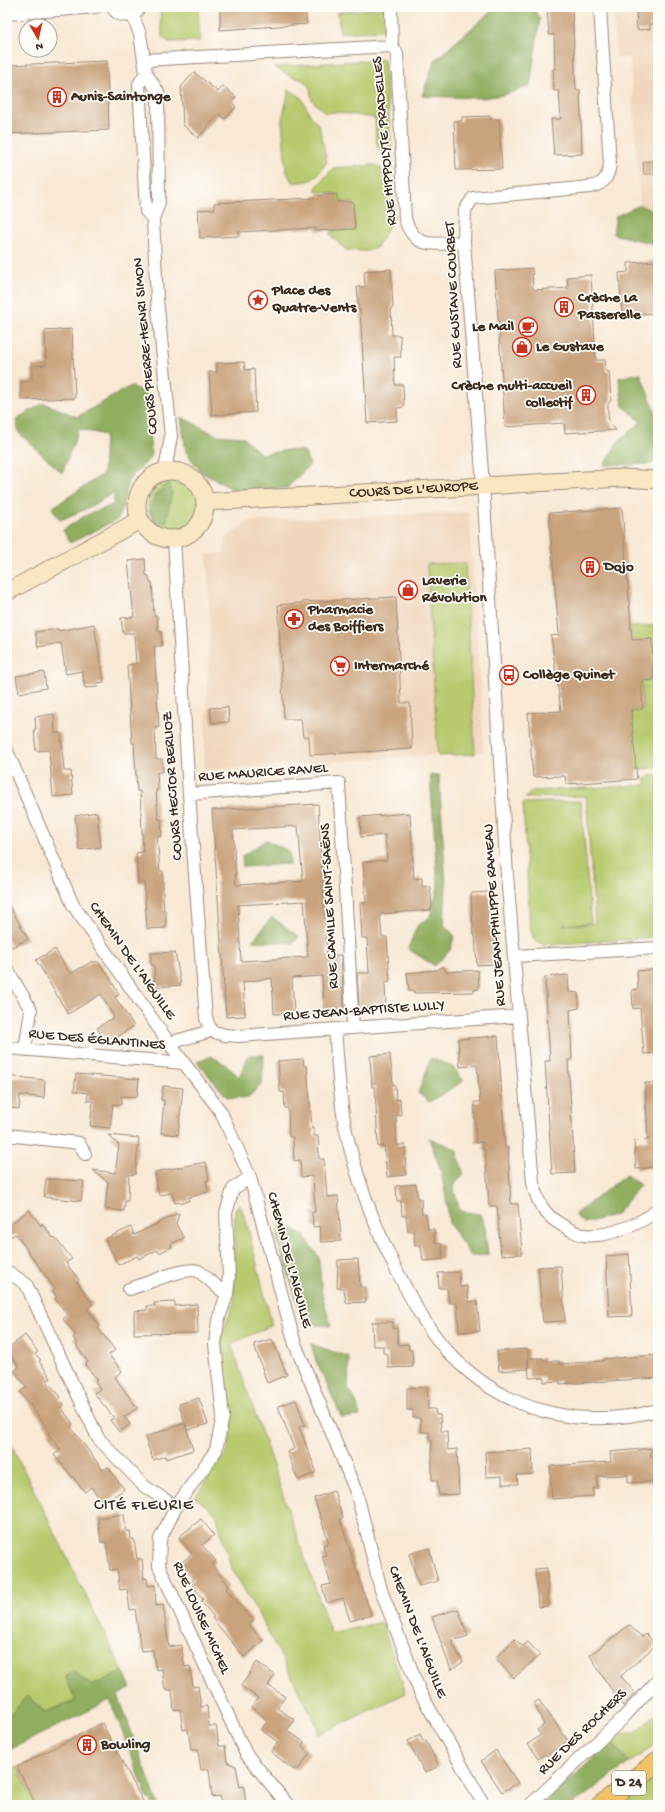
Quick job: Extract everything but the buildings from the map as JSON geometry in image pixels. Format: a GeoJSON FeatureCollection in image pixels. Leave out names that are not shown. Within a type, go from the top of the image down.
{"type":"FeatureCollection","features":[{"type":"Feature","properties":{"kind":"main road","name":"D 24"},"geometry":{"type":"LineString","coordinates":[[600,1805],[658,1761]]}},
{"type":"Feature","properties":{"kind":"street"},"geometry":{"type":"LineString","coordinates":[[7,14],[96,7]]}},
{"type":"Feature","properties":{"kind":"street"},"geometry":{"type":"LineString","coordinates":[[112,7],[120,15],[136,11]]}},
{"type":"Feature","properties":{"kind":"street"},"geometry":{"type":"LineString","coordinates":[[391,7],[392,46]]}},
{"type":"Feature","properties":{"kind":"street","name":"RUE GUSTAVE COURBET"},"geometry":{"type":"LineString","coordinates":[[483,485],[464,242],[465,210],[473,198],[590,187],[600,185],[606,180],[610,164],[600,7]]}},
{"type":"Feature","properties":{"kind":"street","name":"COURS PIERRE-HENRI SIMON"},"geometry":{"type":"LineString","coordinates":[[136,11],[146,73],[158,92],[159,202],[153,219],[157,299],[170,436],[165,471]]}},
{"type":"Feature","properties":{"kind":"street","name":"RUE HIPPOLYTE PRADELLES"},"geometry":{"type":"LineString","coordinates":[[144,60],[392,46],[397,53],[405,219],[409,232],[419,241],[430,244],[464,242]]}},
{"type":"Feature","properties":{"kind":"street","name":"COURS PIERRE-HENRI SIMON"},"geometry":{"type":"LineString","coordinates":[[146,73],[139,84],[146,211],[153,219]]}},
{"type":"Feature","properties":{"kind":"street","name":"COURS DE L'EUROPE"},"geometry":{"type":"LineString","coordinates":[[622,478],[658,470]]}},
{"type":"Feature","properties":{"kind":"street"},"geometry":{"type":"LineString","coordinates":[[165,471],[182,472],[189,475],[198,484],[205,502],[203,517],[196,528],[182,537],[174,539],[154,535],[145,528],[140,520],[136,507],[140,490],[146,481],[155,474],[165,471]]}},
{"type":"Feature","properties":{"kind":"street","name":"COURS DE L'EUROPE"},"geometry":{"type":"LineString","coordinates":[[205,502],[622,478],[658,480]]}},
{"type":"Feature","properties":{"kind":"street","name":"RUE JEAN-PHILIPPE RAMEAU"},"geometry":{"type":"LineString","coordinates":[[483,485],[507,874],[533,1183],[536,1196],[546,1214],[557,1223],[583,1236],[615,1232],[638,1222],[658,1209]]}},
{"type":"Feature","properties":{"kind":"street"},"geometry":{"type":"LineString","coordinates":[[7,592],[140,520]]}},
{"type":"Feature","properties":{"kind":"street","name":"COURS HECTOR BERLIOZ"},"geometry":{"type":"LineString","coordinates":[[174,539],[189,794],[206,1018],[211,1031]]}},
{"type":"Feature","properties":{"kind":"street","name":"CHEMIN DE L'AIGUILLE"},"geometry":{"type":"LineString","coordinates":[[7,751],[17,778],[73,905],[184,1063],[221,1112],[250,1177],[295,1344],[357,1494],[381,1590],[420,1692],[484,1805]]}},
{"type":"Feature","properties":{"kind":"street","name":"RUE MAURICE RAVEL"},"geometry":{"type":"LineString","coordinates":[[189,794],[338,783]]}},
{"type":"Feature","properties":{"kind":"street","name":"RUE CAMILLE SAINT-SAËNS"},"geometry":{"type":"LineString","coordinates":[[338,783],[353,1028]]}},
{"type":"Feature","properties":{"kind":"street"},"geometry":{"type":"LineString","coordinates":[[515,956],[658,948]]}},
{"type":"Feature","properties":{"kind":"street"},"geometry":{"type":"LineString","coordinates":[[7,969],[31,1010],[26,1050]]}},
{"type":"Feature","properties":{"kind":"street","name":"RUE JEAN-BAPTISTE LULLY"},"geometry":{"type":"LineString","coordinates":[[211,1031],[225,1035],[239,1036],[519,1016]]}},
{"type":"Feature","properties":{"kind":"street"},"geometry":{"type":"LineString","coordinates":[[335,1029],[346,1131],[369,1210],[407,1291],[447,1351],[468,1371],[488,1386],[545,1412],[572,1418],[600,1420],[634,1417],[658,1410]]}},
{"type":"Feature","properties":{"kind":"street"},"geometry":{"type":"LineString","coordinates":[[169,1042],[211,1031]]}},
{"type":"Feature","properties":{"kind":"street","name":"RUE DES ÉGLANTINES"},"geometry":{"type":"LineString","coordinates":[[7,1048],[184,1063]]}},
{"type":"Feature","properties":{"kind":"street"},"geometry":{"type":"LineString","coordinates":[[7,1135],[79,1143],[85,1154]]}},
{"type":"Feature","properties":{"kind":"street","name":"RUE LOUISE MICHEL"},"geometry":{"type":"LineString","coordinates":[[250,1177],[233,1189],[226,1213],[229,1276],[227,1294],[218,1321],[215,1344],[223,1416],[216,1450],[176,1507],[160,1539],[159,1566],[246,1754],[288,1805]]}},
{"type":"Feature","properties":{"kind":"street"},"geometry":{"type":"LineString","coordinates":[[129,1289],[147,1284],[178,1271],[196,1270],[208,1279],[216,1288],[227,1294]]}},
{"type":"Feature","properties":{"kind":"street"},"geometry":{"type":"LineString","coordinates":[[7,1271],[26,1284],[98,1438],[144,1486],[176,1507]]}},
{"type":"Feature","properties":{"kind":"street","name":"RUE DES ROCHERS"},"geometry":{"type":"LineString","coordinates":[[530,1805],[622,1719],[658,1680]]}},
{"type":"Feature","properties":{"kind":"shaded area"},"geometry":{"type":"Polygon","coordinates":[[[612,7],[658,7],[658,229],[642,231],[630,58],[617,58],[612,7]]]}},
{"type":"Feature","properties":{"kind":"shaded area"},"geometry":{"type":"Polygon","coordinates":[[[469,512],[484,752],[204,770],[210,622],[207,555],[224,553],[225,540],[248,521],[469,512]]]}},
{"type":"Feature","properties":{"kind":"green space"},"geometry":{"type":"Polygon","coordinates":[[[160,7],[198,7],[200,41],[169,42],[162,37],[160,7]]]}},
{"type":"Feature","properties":{"kind":"green space"},"geometry":{"type":"Polygon","coordinates":[[[502,7],[532,7],[540,18],[530,86],[503,95],[482,98],[422,96],[435,60],[493,10],[502,7]]]}},
{"type":"Feature","properties":{"kind":"green space"},"geometry":{"type":"Polygon","coordinates":[[[386,8],[387,27],[382,30],[340,33],[338,12],[386,8]]]}},
{"type":"Feature","properties":{"kind":"green space"},"geometry":{"type":"Polygon","coordinates":[[[384,59],[392,160],[381,152],[378,147],[375,118],[336,112],[325,113],[312,100],[310,88],[303,80],[290,76],[274,67],[384,59]]]}},
{"type":"Feature","properties":{"kind":"green space"},"geometry":{"type":"Polygon","coordinates":[[[289,90],[301,97],[310,115],[319,126],[327,162],[316,176],[305,182],[292,182],[286,170],[282,120],[289,90]]]}},
{"type":"Feature","properties":{"kind":"green space"},"geometry":{"type":"Polygon","coordinates":[[[376,165],[391,177],[395,216],[376,248],[367,251],[346,250],[330,235],[331,230],[355,229],[353,202],[337,202],[337,194],[318,192],[315,189],[333,168],[376,165]]]}},
{"type":"Feature","properties":{"kind":"green space"},"geometry":{"type":"Polygon","coordinates":[[[640,205],[658,214],[658,242],[650,243],[613,234],[616,216],[640,205]]]}},
{"type":"Feature","properties":{"kind":"green space"},"geometry":{"type":"Polygon","coordinates":[[[640,373],[658,419],[658,446],[654,449],[658,453],[658,461],[649,464],[604,465],[618,442],[641,422],[623,406],[619,378],[640,373]]]}},
{"type":"Feature","properties":{"kind":"green space"},"geometry":{"type":"Polygon","coordinates":[[[131,386],[147,394],[151,457],[128,481],[123,505],[118,519],[70,543],[63,530],[86,515],[113,505],[115,492],[86,509],[60,520],[52,508],[103,474],[105,435],[79,429],[62,473],[19,433],[16,419],[44,403],[77,417],[131,386]]]}},
{"type":"Feature","properties":{"kind":"green space"},"geometry":{"type":"Polygon","coordinates":[[[181,417],[216,435],[243,437],[261,454],[288,450],[304,451],[310,465],[287,488],[236,491],[201,472],[186,452],[181,417]]]}},
{"type":"Feature","properties":{"kind":"green space"},"geometry":{"type":"Polygon","coordinates":[[[169,479],[179,479],[193,486],[200,500],[200,510],[193,524],[179,531],[169,531],[159,527],[152,520],[148,510],[148,500],[152,490],[159,483],[169,479]]]}},
{"type":"Feature","properties":{"kind":"green space"},"geometry":{"type":"Polygon","coordinates":[[[169,482],[172,492],[166,522],[157,523],[150,510],[155,495],[169,482]]]}},
{"type":"Feature","properties":{"kind":"green space"},"geometry":{"type":"Polygon","coordinates":[[[465,563],[475,754],[438,756],[427,564],[465,563]]]}},
{"type":"Feature","properties":{"kind":"green space"},"geometry":{"type":"Polygon","coordinates":[[[658,625],[658,767],[636,770],[631,710],[643,709],[641,681],[654,680],[578,643],[577,632],[658,625]]]}},
{"type":"Feature","properties":{"kind":"green space"},"geometry":{"type":"Polygon","coordinates":[[[430,775],[439,775],[446,885],[444,925],[454,935],[451,949],[435,966],[408,949],[417,926],[430,917],[438,887],[430,775]]]}},
{"type":"Feature","properties":{"kind":"green space"},"geometry":{"type":"Polygon","coordinates":[[[658,775],[658,937],[543,945],[534,940],[530,927],[523,803],[581,801],[591,923],[562,925],[595,924],[586,796],[525,798],[532,791],[646,785],[646,779],[650,776],[658,775]]]}},
{"type":"Feature","properties":{"kind":"green space"},"geometry":{"type":"Polygon","coordinates":[[[266,840],[289,851],[290,864],[243,867],[242,856],[266,840]]]}},
{"type":"Feature","properties":{"kind":"green space"},"geometry":{"type":"Polygon","coordinates":[[[272,917],[299,937],[293,943],[252,941],[272,917]]]}},
{"type":"Feature","properties":{"kind":"green space"},"geometry":{"type":"Polygon","coordinates":[[[249,1055],[264,1055],[262,1084],[247,1098],[227,1097],[197,1062],[211,1056],[228,1066],[239,1077],[249,1055]]]}},
{"type":"Feature","properties":{"kind":"green space"},"geometry":{"type":"Polygon","coordinates":[[[431,1058],[453,1067],[464,1081],[429,1102],[418,1093],[431,1058]]]}},
{"type":"Feature","properties":{"kind":"green space"},"geometry":{"type":"Polygon","coordinates":[[[429,1138],[456,1149],[464,1175],[453,1186],[460,1211],[480,1214],[485,1228],[488,1255],[471,1256],[449,1223],[446,1197],[440,1168],[429,1138]]]}},
{"type":"Feature","properties":{"kind":"green space"},"geometry":{"type":"Polygon","coordinates":[[[626,1175],[640,1185],[616,1215],[584,1223],[574,1215],[626,1175]]]}},
{"type":"Feature","properties":{"kind":"green space"},"geometry":{"type":"Polygon","coordinates":[[[239,1203],[246,1220],[272,1325],[231,1344],[331,1634],[381,1622],[406,1693],[318,1735],[318,1727],[258,1613],[231,1567],[216,1514],[195,1497],[228,1450],[232,1431],[221,1337],[234,1303],[235,1211],[239,1203]]]}},
{"type":"Feature","properties":{"kind":"green space"},"geometry":{"type":"Polygon","coordinates":[[[281,1223],[303,1234],[319,1258],[322,1295],[331,1326],[305,1324],[277,1241],[281,1223]]]}},
{"type":"Feature","properties":{"kind":"green space"},"geometry":{"type":"Polygon","coordinates":[[[311,1344],[349,1357],[348,1388],[356,1401],[360,1416],[342,1418],[316,1361],[311,1344]]]}},
{"type":"Feature","properties":{"kind":"green space"},"geometry":{"type":"Polygon","coordinates":[[[7,1436],[123,1671],[92,1686],[65,1675],[76,1701],[45,1712],[27,1697],[7,1719],[7,1436]]]}},
{"type":"Feature","properties":{"kind":"green space"},"geometry":{"type":"Polygon","coordinates":[[[73,1671],[92,1686],[123,1671],[131,1688],[118,1695],[158,1804],[153,1804],[148,1799],[110,1700],[7,1751],[7,1719],[27,1696],[45,1712],[76,1701],[65,1675],[73,1671]]]}},
{"type":"Feature","properties":{"kind":"green space"},"geometry":{"type":"Polygon","coordinates":[[[658,1712],[658,1743],[629,1763],[612,1741],[623,1733],[635,1733],[658,1712]]]}},
{"type":"Feature","properties":{"kind":"green space"},"geometry":{"type":"Polygon","coordinates":[[[612,1741],[629,1763],[572,1805],[542,1805],[612,1741]]]}},
{"type":"Feature","properties":{"kind":"green space"},"geometry":{"type":"Polygon","coordinates":[[[17,1767],[36,1805],[7,1805],[7,1772],[17,1767]]]}},
{"type":"Feature","properties":{"kind":"green space"},"geometry":{"type":"Polygon","coordinates":[[[658,1774],[658,1805],[619,1805],[658,1774]]]}},
{"type":"Feature","properties":{"kind":"place","name":"Aunis-Saintonge"},"geometry":{"type":"Point","coordinates":[57,97]}},
{"type":"Feature","properties":{"kind":"place","name":"Place des Quatre-Vents"},"geometry":{"type":"Point","coordinates":[258,300]}},
{"type":"Feature","properties":{"kind":"place","name":"Crèche La Passerelle"},"geometry":{"type":"Point","coordinates":[564,307]}},
{"type":"Feature","properties":{"kind":"place","name":"Le Mail"},"geometry":{"type":"Point","coordinates":[528,327]}},
{"type":"Feature","properties":{"kind":"place","name":"Le Gustave"},"geometry":{"type":"Point","coordinates":[522,347]}},
{"type":"Feature","properties":{"kind":"place","name":"Crèche multi-accueil collectif"},"geometry":{"type":"Point","coordinates":[586,395]}},
{"type":"Feature","properties":{"kind":"place","name":"Dojo"},"geometry":{"type":"Point","coordinates":[590,567]}},
{"type":"Feature","properties":{"kind":"place","name":"Laverie Révolution"},"geometry":{"type":"Point","coordinates":[408,590]}},
{"type":"Feature","properties":{"kind":"place","name":"Pharmacie des Boiffiers"},"geometry":{"type":"Point","coordinates":[294,619]}},
{"type":"Feature","properties":{"kind":"place","name":"Intermarché"},"geometry":{"type":"Point","coordinates":[340,666]}},
{"type":"Feature","properties":{"kind":"place","name":"Collège Quinet"},"geometry":{"type":"Point","coordinates":[509,675]}},
{"type":"Feature","properties":{"kind":"place","name":"Bowling"},"geometry":{"type":"Point","coordinates":[87,1745]}},
{"type":"Feature","properties":{"kind":"district","name":"CITÉ FLEURIE"},"geometry":{"type":"Point","coordinates":[144,1506]}}]}
